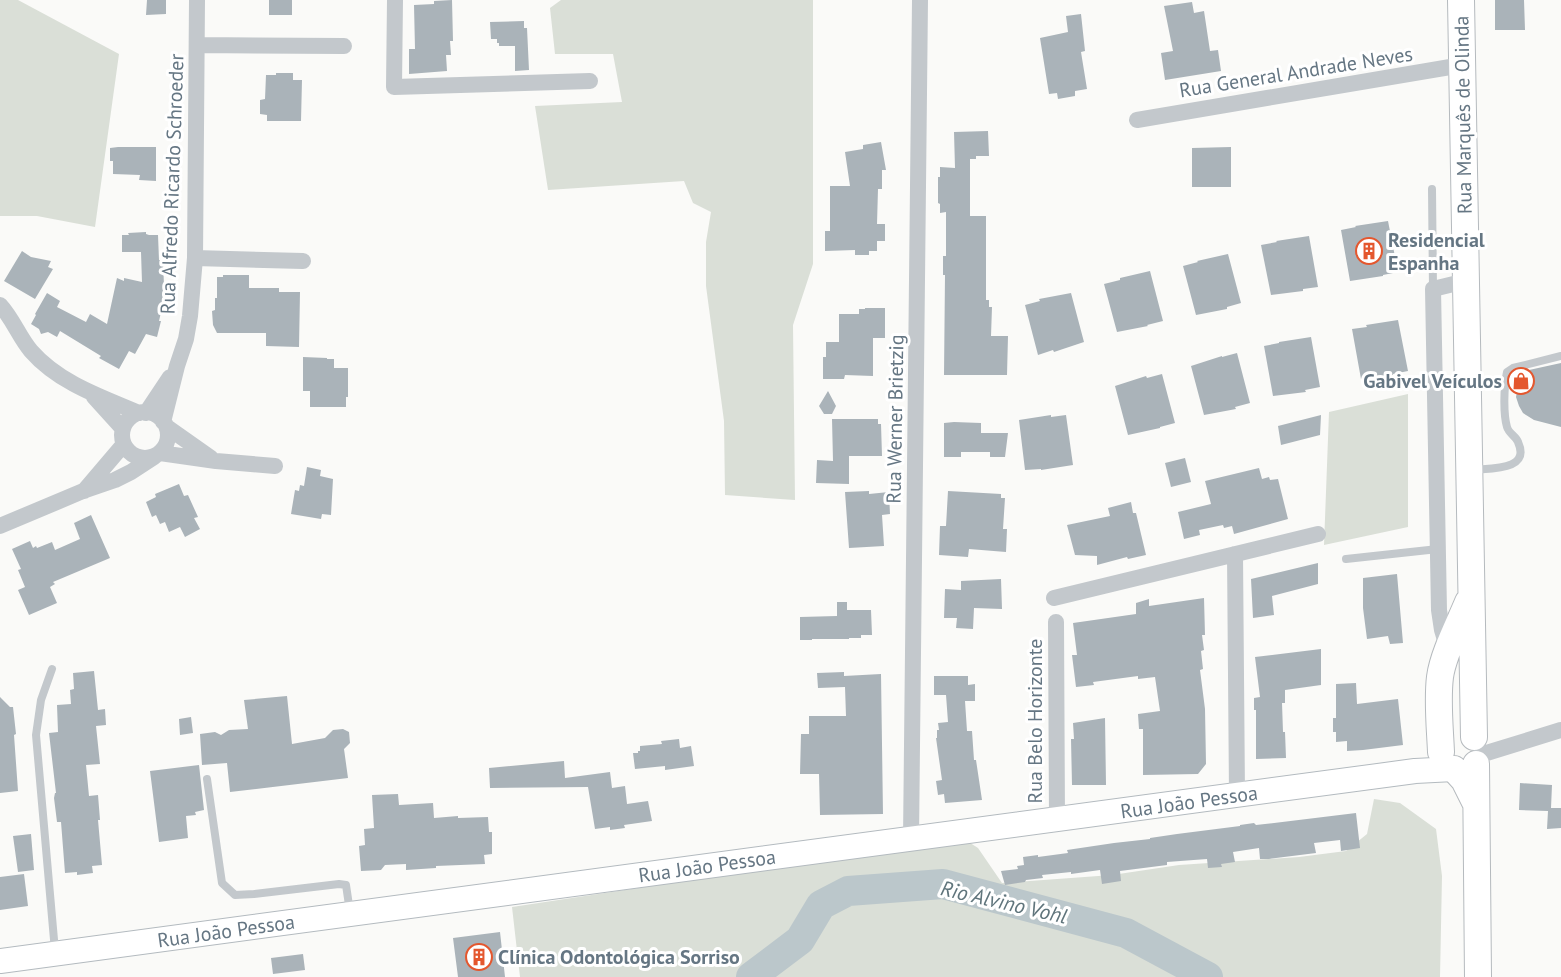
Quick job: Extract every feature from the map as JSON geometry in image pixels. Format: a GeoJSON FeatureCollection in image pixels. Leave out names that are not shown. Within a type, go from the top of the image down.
{"type":"FeatureCollection","features":[{"type":"Feature","properties":{"kind":"main road","name":"Rua Marquês de Olinda"},"geometry":{"type":"LineString","coordinates":[[1461,0],[1474,673],[1465,756]]}},
{"type":"Feature","properties":{"kind":"main road","name":"Rua Marquês de Olinda"},"geometry":{"type":"LineString","coordinates":[[1465,756],[1439,690],[1440,675],[1448,650],[1473,591]]}},
{"type":"Feature","properties":{"kind":"main road"},"geometry":{"type":"LineString","coordinates":[[1448,650],[1474,673]]}},
{"type":"Feature","properties":{"kind":"main road"},"geometry":{"type":"LineString","coordinates":[[1465,756],[1464,780],[1476,805],[1478,977]]}},
{"type":"Feature","properties":{"kind":"street","name":"Rua Alfredo Ricardo Schroeder"},"geometry":{"type":"LineString","coordinates":[[165,424],[177,366],[186,339],[195,258],[197,0]]}},
{"type":"Feature","properties":{"kind":"street"},"geometry":{"type":"LineString","coordinates":[[395,0],[394,87],[590,81]]}},
{"type":"Feature","properties":{"kind":"street","name":"Rua Werner Brietzig"},"geometry":{"type":"LineString","coordinates":[[911,839],[920,0]]}},
{"type":"Feature","properties":{"kind":"street"},"geometry":{"type":"LineString","coordinates":[[196,45],[344,46]]}},
{"type":"Feature","properties":{"kind":"street","name":"Rua General Andrade Neves"},"geometry":{"type":"LineString","coordinates":[[1137,120],[1462,65]]}},
{"type":"Feature","properties":{"kind":"street"},"geometry":{"type":"LineString","coordinates":[[195,258],[303,261]]}},
{"type":"Feature","properties":{"kind":"street"},"geometry":{"type":"LineString","coordinates":[[1448,650],[1439,610],[1433,289],[1466,281]]}},
{"type":"Feature","properties":{"kind":"street"},"geometry":{"type":"LineString","coordinates":[[0,305],[29,349],[50,370],[92,394],[159,417],[165,424],[216,461]]}},
{"type":"Feature","properties":{"kind":"street","name":"Rua Alfredo Ricardo Schroeder"},"geometry":{"type":"LineString","coordinates":[[142,413],[177,366]]}},
{"type":"Feature","properties":{"kind":"street"},"geometry":{"type":"LineString","coordinates":[[92,394],[133,455],[147,458],[157,455],[275,466]]}},
{"type":"Feature","properties":{"kind":"street"},"geometry":{"type":"LineString","coordinates":[[84,491],[123,437],[132,417],[142,413]]}},
{"type":"Feature","properties":{"kind":"street"},"geometry":{"type":"LineString","coordinates":[[0,526],[132,472],[157,455],[168,441],[165,424]]}},
{"type":"Feature","properties":{"kind":"street"},"geometry":{"type":"LineString","coordinates":[[1054,598],[1318,534]]}},
{"type":"Feature","properties":{"kind":"street"},"geometry":{"type":"LineString","coordinates":[[1235,554],[1237,795]]}},
{"type":"Feature","properties":{"kind":"street","name":"Rua Belo Horizonte"},"geometry":{"type":"LineString","coordinates":[[1056,622],[1057,819]]}},
{"type":"Feature","properties":{"kind":"street","name":"Rua João Pessoa"},"geometry":{"type":"LineString","coordinates":[[0,962],[1415,771],[1561,730]]}},
{"type":"Feature","properties":{"kind":"lane"},"geometry":{"type":"LineString","coordinates":[[1432,189],[1433,289]]}},
{"type":"Feature","properties":{"kind":"lane"},"geometry":{"type":"LineString","coordinates":[[1470,470],[1510,466],[1517,462],[1520,453],[1518,442],[1508,430],[1506,419],[1507,372],[1513,368],[1561,356]]}},
{"type":"Feature","properties":{"kind":"lane"},"geometry":{"type":"LineString","coordinates":[[1346,560],[1438,549]]}},
{"type":"Feature","properties":{"kind":"lane"},"geometry":{"type":"LineString","coordinates":[[52,669],[41,700],[36,735],[55,954]]}},
{"type":"Feature","properties":{"kind":"lane"},"geometry":{"type":"LineString","coordinates":[[207,779],[222,883],[235,895],[345,885],[351,914]]}},
{"type":"Feature","properties":{"kind":"shaded area"},"geometry":{"type":"Polygon","coordinates":[[[0,0],[18,0],[119,54],[95,227],[37,216],[0,216],[0,0]]]}},
{"type":"Feature","properties":{"kind":"shaded area"},"geometry":{"type":"Polygon","coordinates":[[[561,0],[813,0],[813,264],[793,325],[795,500],[725,495],[724,421],[706,286],[706,242],[711,212],[693,203],[684,181],[548,190],[535,106],[622,102],[613,54],[555,54],[550,8],[561,0]]]}},
{"type":"Feature","properties":{"kind":"shaded area"},"geometry":{"type":"Polygon","coordinates":[[[1408,394],[1408,527],[1324,545],[1329,412],[1408,394]]]}},
{"type":"Feature","properties":{"kind":"shaded area"},"geometry":{"type":"Polygon","coordinates":[[[1374,799],[1400,803],[1436,829],[1442,876],[1440,977],[520,977],[512,907],[964,839],[978,848],[1002,883],[1112,875],[1179,865],[1299,857],[1346,851],[1367,834],[1374,799]]]}},
{"type":"Feature","properties":{"kind":"building"},"geometry":{"type":"Polygon","coordinates":[[[147,0],[166,0],[166,14],[146,15],[147,0]]]}},
{"type":"Feature","properties":{"kind":"building"},"geometry":{"type":"Polygon","coordinates":[[[269,0],[292,0],[292,15],[269,15],[269,0]]]}},
{"type":"Feature","properties":{"kind":"building"},"geometry":{"type":"Polygon","coordinates":[[[452,0],[453,41],[450,41],[451,55],[446,55],[447,71],[409,74],[409,49],[415,49],[414,5],[452,0]]]}},
{"type":"Feature","properties":{"kind":"building"},"geometry":{"type":"Polygon","coordinates":[[[1495,0],[1524,0],[1525,30],[1495,30],[1495,0]]]}},
{"type":"Feature","properties":{"kind":"building"},"geometry":{"type":"Polygon","coordinates":[[[1192,2],[1194,13],[1204,11],[1210,51],[1218,50],[1221,71],[1165,80],[1161,53],[1173,51],[1164,6],[1192,2]]]}},
{"type":"Feature","properties":{"kind":"building"},"geometry":{"type":"Polygon","coordinates":[[[1081,14],[1085,51],[1081,52],[1087,89],[1075,91],[1075,96],[1058,99],[1057,93],[1049,94],[1040,38],[1068,32],[1066,16],[1081,14]]]}},
{"type":"Feature","properties":{"kind":"building"},"geometry":{"type":"Polygon","coordinates":[[[524,21],[524,28],[527,28],[529,70],[515,71],[515,46],[499,46],[497,39],[491,39],[490,22],[524,21]]]}},
{"type":"Feature","properties":{"kind":"building"},"geometry":{"type":"Polygon","coordinates":[[[276,73],[293,73],[293,80],[302,80],[301,121],[267,121],[267,115],[260,114],[260,100],[265,99],[266,75],[276,75],[276,73]]]}},
{"type":"Feature","properties":{"kind":"building"},"geometry":{"type":"Polygon","coordinates":[[[988,131],[989,156],[976,156],[976,159],[970,159],[970,216],[986,216],[986,300],[989,300],[989,307],[992,307],[991,336],[1008,336],[1007,375],[944,375],[945,275],[943,275],[943,256],[946,256],[946,212],[940,213],[938,177],[940,177],[940,167],[955,168],[954,132],[988,131]]]}},
{"type":"Feature","properties":{"kind":"building"},"geometry":{"type":"Polygon","coordinates":[[[881,142],[886,170],[882,170],[882,189],[878,189],[877,224],[885,224],[885,241],[877,241],[877,251],[869,251],[869,255],[855,255],[855,250],[825,251],[825,231],[830,231],[830,186],[850,186],[845,152],[863,149],[863,145],[881,142]]]}},
{"type":"Feature","properties":{"kind":"building"},"geometry":{"type":"Polygon","coordinates":[[[156,147],[156,181],[139,180],[140,175],[113,174],[110,148],[156,147]]]}},
{"type":"Feature","properties":{"kind":"building"},"geometry":{"type":"Polygon","coordinates":[[[1231,147],[1231,187],[1192,187],[1192,148],[1231,147]]]}},
{"type":"Feature","properties":{"kind":"building","name":"Residencial Espanha"},"geometry":{"type":"Polygon","coordinates":[[[1388,221],[1398,272],[1350,281],[1341,230],[1388,221]]]}},
{"type":"Feature","properties":{"kind":"building"},"geometry":{"type":"Polygon","coordinates":[[[146,232],[149,235],[158,235],[159,260],[163,260],[164,286],[167,286],[159,321],[161,321],[157,337],[146,334],[135,354],[129,351],[119,369],[60,331],[57,337],[48,332],[41,334],[39,329],[31,324],[47,293],[60,301],[57,307],[86,322],[90,314],[107,324],[117,278],[124,281],[124,278],[142,282],[141,252],[122,252],[122,235],[146,232]]]}},
{"type":"Feature","properties":{"kind":"building"},"geometry":{"type":"Polygon","coordinates":[[[1309,236],[1318,287],[1271,295],[1261,245],[1309,236]]]}},
{"type":"Feature","properties":{"kind":"building"},"geometry":{"type":"Polygon","coordinates":[[[22,251],[31,257],[51,261],[48,267],[53,269],[35,299],[4,281],[22,251]]]}},
{"type":"Feature","properties":{"kind":"building"},"geometry":{"type":"Polygon","coordinates":[[[1228,254],[1241,303],[1227,307],[1227,309],[1196,315],[1183,266],[1228,254]]]}},
{"type":"Feature","properties":{"kind":"building"},"geometry":{"type":"Polygon","coordinates":[[[1150,271],[1163,321],[1117,332],[1104,284],[1150,271]]]}},
{"type":"Feature","properties":{"kind":"building"},"geometry":{"type":"Polygon","coordinates":[[[223,275],[249,275],[249,288],[279,288],[279,292],[300,292],[299,347],[266,346],[266,333],[217,333],[213,325],[212,311],[215,310],[215,298],[217,298],[217,277],[223,277],[223,275]]]}},
{"type":"Feature","properties":{"kind":"building"},"geometry":{"type":"Polygon","coordinates":[[[1071,293],[1084,342],[1038,355],[1025,305],[1040,301],[1039,299],[1071,293]]]}},
{"type":"Feature","properties":{"kind":"building"},"geometry":{"type":"Polygon","coordinates":[[[885,308],[885,338],[873,338],[873,376],[845,375],[844,379],[823,379],[826,342],[839,342],[839,314],[859,314],[859,309],[885,308]]]}},
{"type":"Feature","properties":{"kind":"building","name":"Residencial Espanha"},"geometry":{"type":"Polygon","coordinates":[[[1398,320],[1408,371],[1361,379],[1352,329],[1398,320]]]}},
{"type":"Feature","properties":{"kind":"building"},"geometry":{"type":"Polygon","coordinates":[[[1311,337],[1320,387],[1305,390],[1306,392],[1273,396],[1264,346],[1311,337]]]}},
{"type":"Feature","properties":{"kind":"building"},"geometry":{"type":"Polygon","coordinates":[[[1237,353],[1250,403],[1235,407],[1236,409],[1204,415],[1191,366],[1237,353]]]}},
{"type":"Feature","properties":{"kind":"building"},"geometry":{"type":"Polygon","coordinates":[[[303,357],[334,359],[334,368],[348,368],[346,407],[310,407],[310,391],[303,391],[303,357]]]}},
{"type":"Feature","properties":{"kind":"building"},"geometry":{"type":"Polygon","coordinates":[[[1561,363],[1561,427],[1534,420],[1523,413],[1516,397],[1519,381],[1529,370],[1561,363]]]}},
{"type":"Feature","properties":{"kind":"building"},"geometry":{"type":"Polygon","coordinates":[[[1162,374],[1175,423],[1128,435],[1115,386],[1146,376],[1147,378],[1162,374]]]}},
{"type":"Feature","properties":{"kind":"building"},"geometry":{"type":"Polygon","coordinates":[[[828,391],[836,406],[832,414],[824,414],[819,406],[828,391]]]}},
{"type":"Feature","properties":{"kind":"building"},"geometry":{"type":"Polygon","coordinates":[[[1051,415],[1051,417],[1066,415],[1073,465],[1025,470],[1019,420],[1051,415]]]}},
{"type":"Feature","properties":{"kind":"building"},"geometry":{"type":"Polygon","coordinates":[[[1321,415],[1320,435],[1281,445],[1278,426],[1321,415]]]}},
{"type":"Feature","properties":{"kind":"building"},"geometry":{"type":"Polygon","coordinates":[[[832,419],[878,419],[878,424],[881,424],[882,456],[849,456],[849,484],[816,483],[817,460],[833,461],[832,419]]]}},
{"type":"Feature","properties":{"kind":"building"},"geometry":{"type":"Polygon","coordinates":[[[944,423],[981,423],[981,433],[1008,433],[1005,457],[990,457],[990,452],[961,452],[961,457],[944,457],[944,423]]]}},
{"type":"Feature","properties":{"kind":"building"},"geometry":{"type":"Polygon","coordinates":[[[1185,458],[1191,482],[1171,487],[1165,463],[1185,458]]]}},
{"type":"Feature","properties":{"kind":"building"},"geometry":{"type":"Polygon","coordinates":[[[307,467],[321,470],[320,476],[333,479],[331,515],[322,514],[321,519],[291,514],[295,490],[299,491],[300,485],[304,486],[307,467]]]}},
{"type":"Feature","properties":{"kind":"building"},"geometry":{"type":"Polygon","coordinates":[[[1259,468],[1262,479],[1269,477],[1270,480],[1278,479],[1288,519],[1234,534],[1232,526],[1224,528],[1223,525],[1199,530],[1200,535],[1184,539],[1178,512],[1211,504],[1205,481],[1259,468]]]}},
{"type":"Feature","properties":{"kind":"building"},"geometry":{"type":"Polygon","coordinates":[[[179,484],[184,496],[188,495],[198,517],[194,518],[200,529],[185,537],[180,527],[169,532],[165,522],[160,524],[156,515],[152,517],[146,502],[156,497],[155,494],[179,484]]]}},
{"type":"Feature","properties":{"kind":"building"},"geometry":{"type":"Polygon","coordinates":[[[869,491],[869,494],[889,492],[890,514],[882,515],[884,546],[849,548],[845,492],[869,491]]]}},
{"type":"Feature","properties":{"kind":"building"},"geometry":{"type":"Polygon","coordinates":[[[948,491],[1001,494],[1001,498],[1005,498],[1003,529],[1007,529],[1006,552],[969,549],[968,557],[939,555],[940,526],[946,526],[948,491]]]}},
{"type":"Feature","properties":{"kind":"building"},"geometry":{"type":"Polygon","coordinates":[[[1131,502],[1133,513],[1136,513],[1146,555],[1128,559],[1127,557],[1097,565],[1097,556],[1075,555],[1067,525],[1110,516],[1108,508],[1131,502]]]}},
{"type":"Feature","properties":{"kind":"building"},"geometry":{"type":"Polygon","coordinates":[[[91,515],[110,558],[53,582],[55,584],[50,587],[57,603],[29,615],[18,590],[25,587],[18,570],[21,569],[12,549],[30,541],[33,548],[52,542],[55,550],[80,539],[74,523],[91,515]]]}},
{"type":"Feature","properties":{"kind":"building"},"geometry":{"type":"Polygon","coordinates":[[[1318,563],[1318,584],[1272,596],[1274,615],[1253,618],[1251,579],[1318,563]]]}},
{"type":"Feature","properties":{"kind":"building"},"geometry":{"type":"Polygon","coordinates":[[[1397,574],[1403,643],[1390,644],[1388,636],[1367,639],[1363,608],[1363,578],[1397,574]]]}},
{"type":"Feature","properties":{"kind":"building"},"geometry":{"type":"Polygon","coordinates":[[[1001,579],[1002,609],[974,608],[973,629],[956,628],[957,618],[944,618],[945,589],[961,590],[961,581],[1001,579]]]}},
{"type":"Feature","properties":{"kind":"building"},"geometry":{"type":"Polygon","coordinates":[[[1204,598],[1205,635],[1202,635],[1203,669],[1200,670],[1205,709],[1206,764],[1198,774],[1143,775],[1143,729],[1139,729],[1138,714],[1160,711],[1155,677],[1138,679],[1138,676],[1093,682],[1094,685],[1076,687],[1072,655],[1077,655],[1073,623],[1136,614],[1136,603],[1149,599],[1149,606],[1204,598]]]}},
{"type":"Feature","properties":{"kind":"building"},"geometry":{"type":"Polygon","coordinates":[[[837,602],[847,602],[847,610],[871,610],[872,635],[861,635],[861,638],[849,639],[800,640],[800,617],[837,616],[837,602]]]}},
{"type":"Feature","properties":{"kind":"building"},"geometry":{"type":"Polygon","coordinates":[[[1321,649],[1321,685],[1285,690],[1285,703],[1282,703],[1286,758],[1256,759],[1254,698],[1260,697],[1255,657],[1321,649]]]}},
{"type":"Feature","properties":{"kind":"building"},"geometry":{"type":"Polygon","coordinates":[[[94,671],[98,710],[105,709],[106,725],[96,726],[100,764],[86,765],[89,796],[98,795],[102,865],[92,866],[93,873],[77,875],[77,872],[65,873],[61,822],[57,822],[54,798],[56,793],[49,733],[58,732],[57,705],[71,704],[70,690],[74,689],[73,673],[94,671]]]}},
{"type":"Feature","properties":{"kind":"building"},"geometry":{"type":"Polygon","coordinates":[[[844,672],[844,676],[881,674],[883,814],[820,815],[819,774],[800,774],[801,734],[809,734],[809,716],[846,716],[845,687],[818,688],[817,673],[844,672]]]}},
{"type":"Feature","properties":{"kind":"building"},"geometry":{"type":"Polygon","coordinates":[[[934,676],[968,676],[968,685],[975,684],[975,701],[965,701],[967,731],[972,731],[974,760],[976,760],[982,800],[945,803],[944,794],[938,795],[936,781],[942,780],[937,730],[939,730],[938,723],[948,722],[946,695],[934,695],[934,676]]]}},
{"type":"Feature","properties":{"kind":"building"},"geometry":{"type":"Polygon","coordinates":[[[1356,683],[1357,704],[1398,699],[1403,745],[1347,751],[1347,741],[1336,742],[1333,718],[1336,718],[1336,684],[1356,683]]]}},
{"type":"Feature","properties":{"kind":"building"},"geometry":{"type":"Polygon","coordinates":[[[287,696],[292,744],[325,738],[333,730],[343,729],[349,732],[350,743],[344,749],[348,778],[230,792],[227,763],[202,765],[200,734],[215,732],[221,735],[229,730],[248,729],[244,700],[287,696]]]}},
{"type":"Feature","properties":{"kind":"building"},"geometry":{"type":"Polygon","coordinates":[[[0,697],[10,707],[13,707],[18,791],[0,793],[0,697]]]}},
{"type":"Feature","properties":{"kind":"building"},"geometry":{"type":"Polygon","coordinates":[[[191,717],[193,733],[180,735],[179,719],[191,717]]]}},
{"type":"Feature","properties":{"kind":"building"},"geometry":{"type":"Polygon","coordinates":[[[1105,718],[1106,785],[1072,785],[1073,723],[1105,718]]]}},
{"type":"Feature","properties":{"kind":"building"},"geometry":{"type":"Polygon","coordinates":[[[679,739],[680,748],[691,746],[694,766],[665,770],[665,766],[635,769],[633,753],[640,751],[640,746],[662,744],[661,741],[679,739]]]}},
{"type":"Feature","properties":{"kind":"building"},"geometry":{"type":"Polygon","coordinates":[[[564,761],[565,778],[610,772],[612,788],[625,786],[627,804],[648,801],[652,821],[624,825],[625,828],[595,829],[588,787],[490,788],[489,768],[564,761]]]}},
{"type":"Feature","properties":{"kind":"building"},"geometry":{"type":"Polygon","coordinates":[[[199,765],[204,810],[195,812],[196,815],[186,816],[188,838],[159,842],[150,771],[199,765]]]}},
{"type":"Feature","properties":{"kind":"building"},"geometry":{"type":"Polygon","coordinates":[[[1520,783],[1552,785],[1551,808],[1561,808],[1561,828],[1547,829],[1548,811],[1519,810],[1520,783]]]}},
{"type":"Feature","properties":{"kind":"building"},"geometry":{"type":"Polygon","coordinates":[[[398,794],[399,805],[433,803],[434,818],[488,817],[489,832],[492,832],[492,854],[484,855],[485,864],[406,870],[406,864],[385,865],[381,870],[361,871],[359,846],[365,845],[364,829],[374,828],[372,795],[398,794]]]}},
{"type":"Feature","properties":{"kind":"building"},"geometry":{"type":"Polygon","coordinates":[[[1356,813],[1360,848],[1341,851],[1340,840],[1314,843],[1316,853],[1260,859],[1259,848],[1233,852],[1235,862],[1221,864],[1222,867],[1208,868],[1207,859],[1167,862],[1167,865],[1120,871],[1121,881],[1102,884],[1100,870],[1042,875],[1043,878],[1005,885],[1001,871],[1018,869],[1017,866],[1024,865],[1023,857],[1068,853],[1067,850],[1254,823],[1256,825],[1356,813]]]}},
{"type":"Feature","properties":{"kind":"building"},"geometry":{"type":"Polygon","coordinates":[[[31,834],[34,870],[18,872],[13,836],[31,834]]]}},
{"type":"Feature","properties":{"kind":"building"},"geometry":{"type":"Polygon","coordinates":[[[24,874],[28,906],[0,910],[0,877],[24,874]]]}},
{"type":"Feature","properties":{"kind":"building","name":"Clínica Odontológica Sorriso"},"geometry":{"type":"Polygon","coordinates":[[[500,932],[505,977],[458,977],[453,938],[500,932]]]}},
{"type":"Feature","properties":{"kind":"building"},"geometry":{"type":"Polygon","coordinates":[[[303,954],[305,970],[273,974],[271,958],[303,954]]]}},
{"type":"Feature","properties":{"kind":"waterway","name":"Rio Alvino Vohl"},"geometry":{"type":"LineString","coordinates":[[751,977],[800,940],[821,905],[848,891],[943,884],[1126,933],[1208,977]]}},
{"type":"Feature","properties":{"kind":"place","name":"Residencial Espanha"},"geometry":{"type":"Point","coordinates":[1369,251]}},
{"type":"Feature","properties":{"kind":"place","name":"Gabivel Veículos"},"geometry":{"type":"Point","coordinates":[1521,381]}},
{"type":"Feature","properties":{"kind":"place","name":"Clínica Odontológica Sorriso"},"geometry":{"type":"Point","coordinates":[479,957]}}]}
